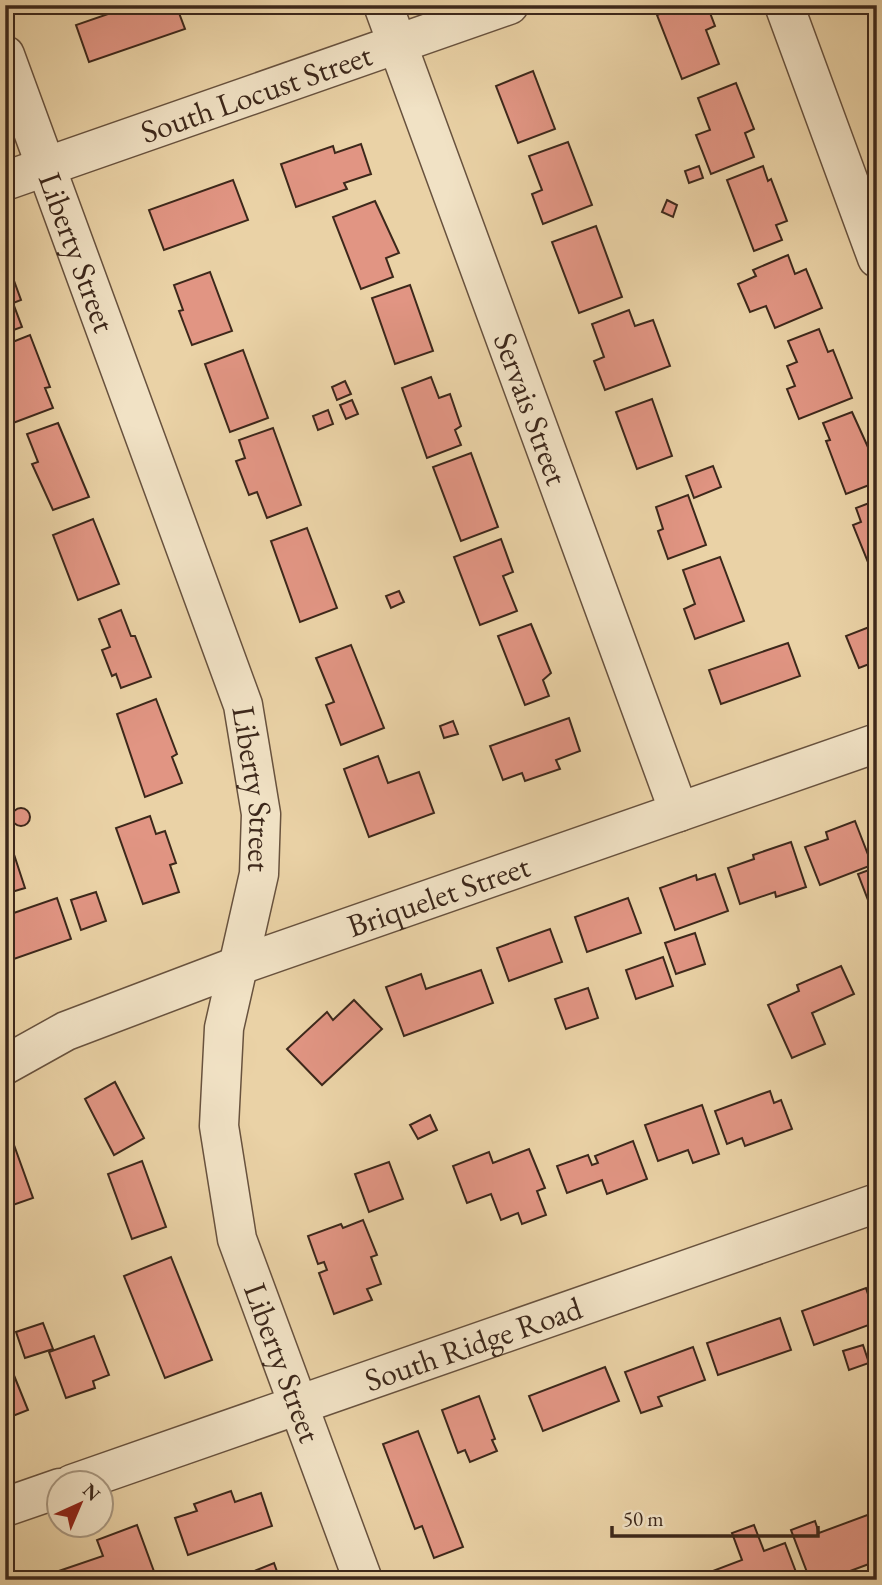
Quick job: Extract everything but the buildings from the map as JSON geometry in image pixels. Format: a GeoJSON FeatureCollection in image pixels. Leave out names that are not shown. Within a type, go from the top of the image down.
{"type":"FeatureCollection","features":[{"type":"Feature","properties":{"kind":"street","name":"Servais Street"},"geometry":{"type":"LineString","coordinates":[[383,5],[678,812]]}},
{"type":"Feature","properties":{"kind":"street","name":"South Locust Street"},"geometry":{"type":"LineString","coordinates":[[5,181],[509,5]]}},
{"type":"Feature","properties":{"kind":"street"},"geometry":{"type":"LineString","coordinates":[[784,5],[877,258]]}},
{"type":"Feature","properties":{"kind":"street","name":"Liberty Street"},"geometry":{"type":"LineString","coordinates":[[5,55],[243,705],[261,814],[259,874],[224,1028],[219,1126],[237,1239],[363,1580]]}},
{"type":"Feature","properties":{"kind":"street","name":"Briquelet Street"},"geometry":{"type":"LineString","coordinates":[[5,1065],[66,1031],[240,965],[877,743]]}},
{"type":"Feature","properties":{"kind":"street","name":"South Ridge Road"},"geometry":{"type":"LineString","coordinates":[[110,1470],[877,1203]]}},
{"type":"Feature","properties":{"kind":"street"},"geometry":{"type":"LineString","coordinates":[[5,1507],[46,1493]]}}]}
